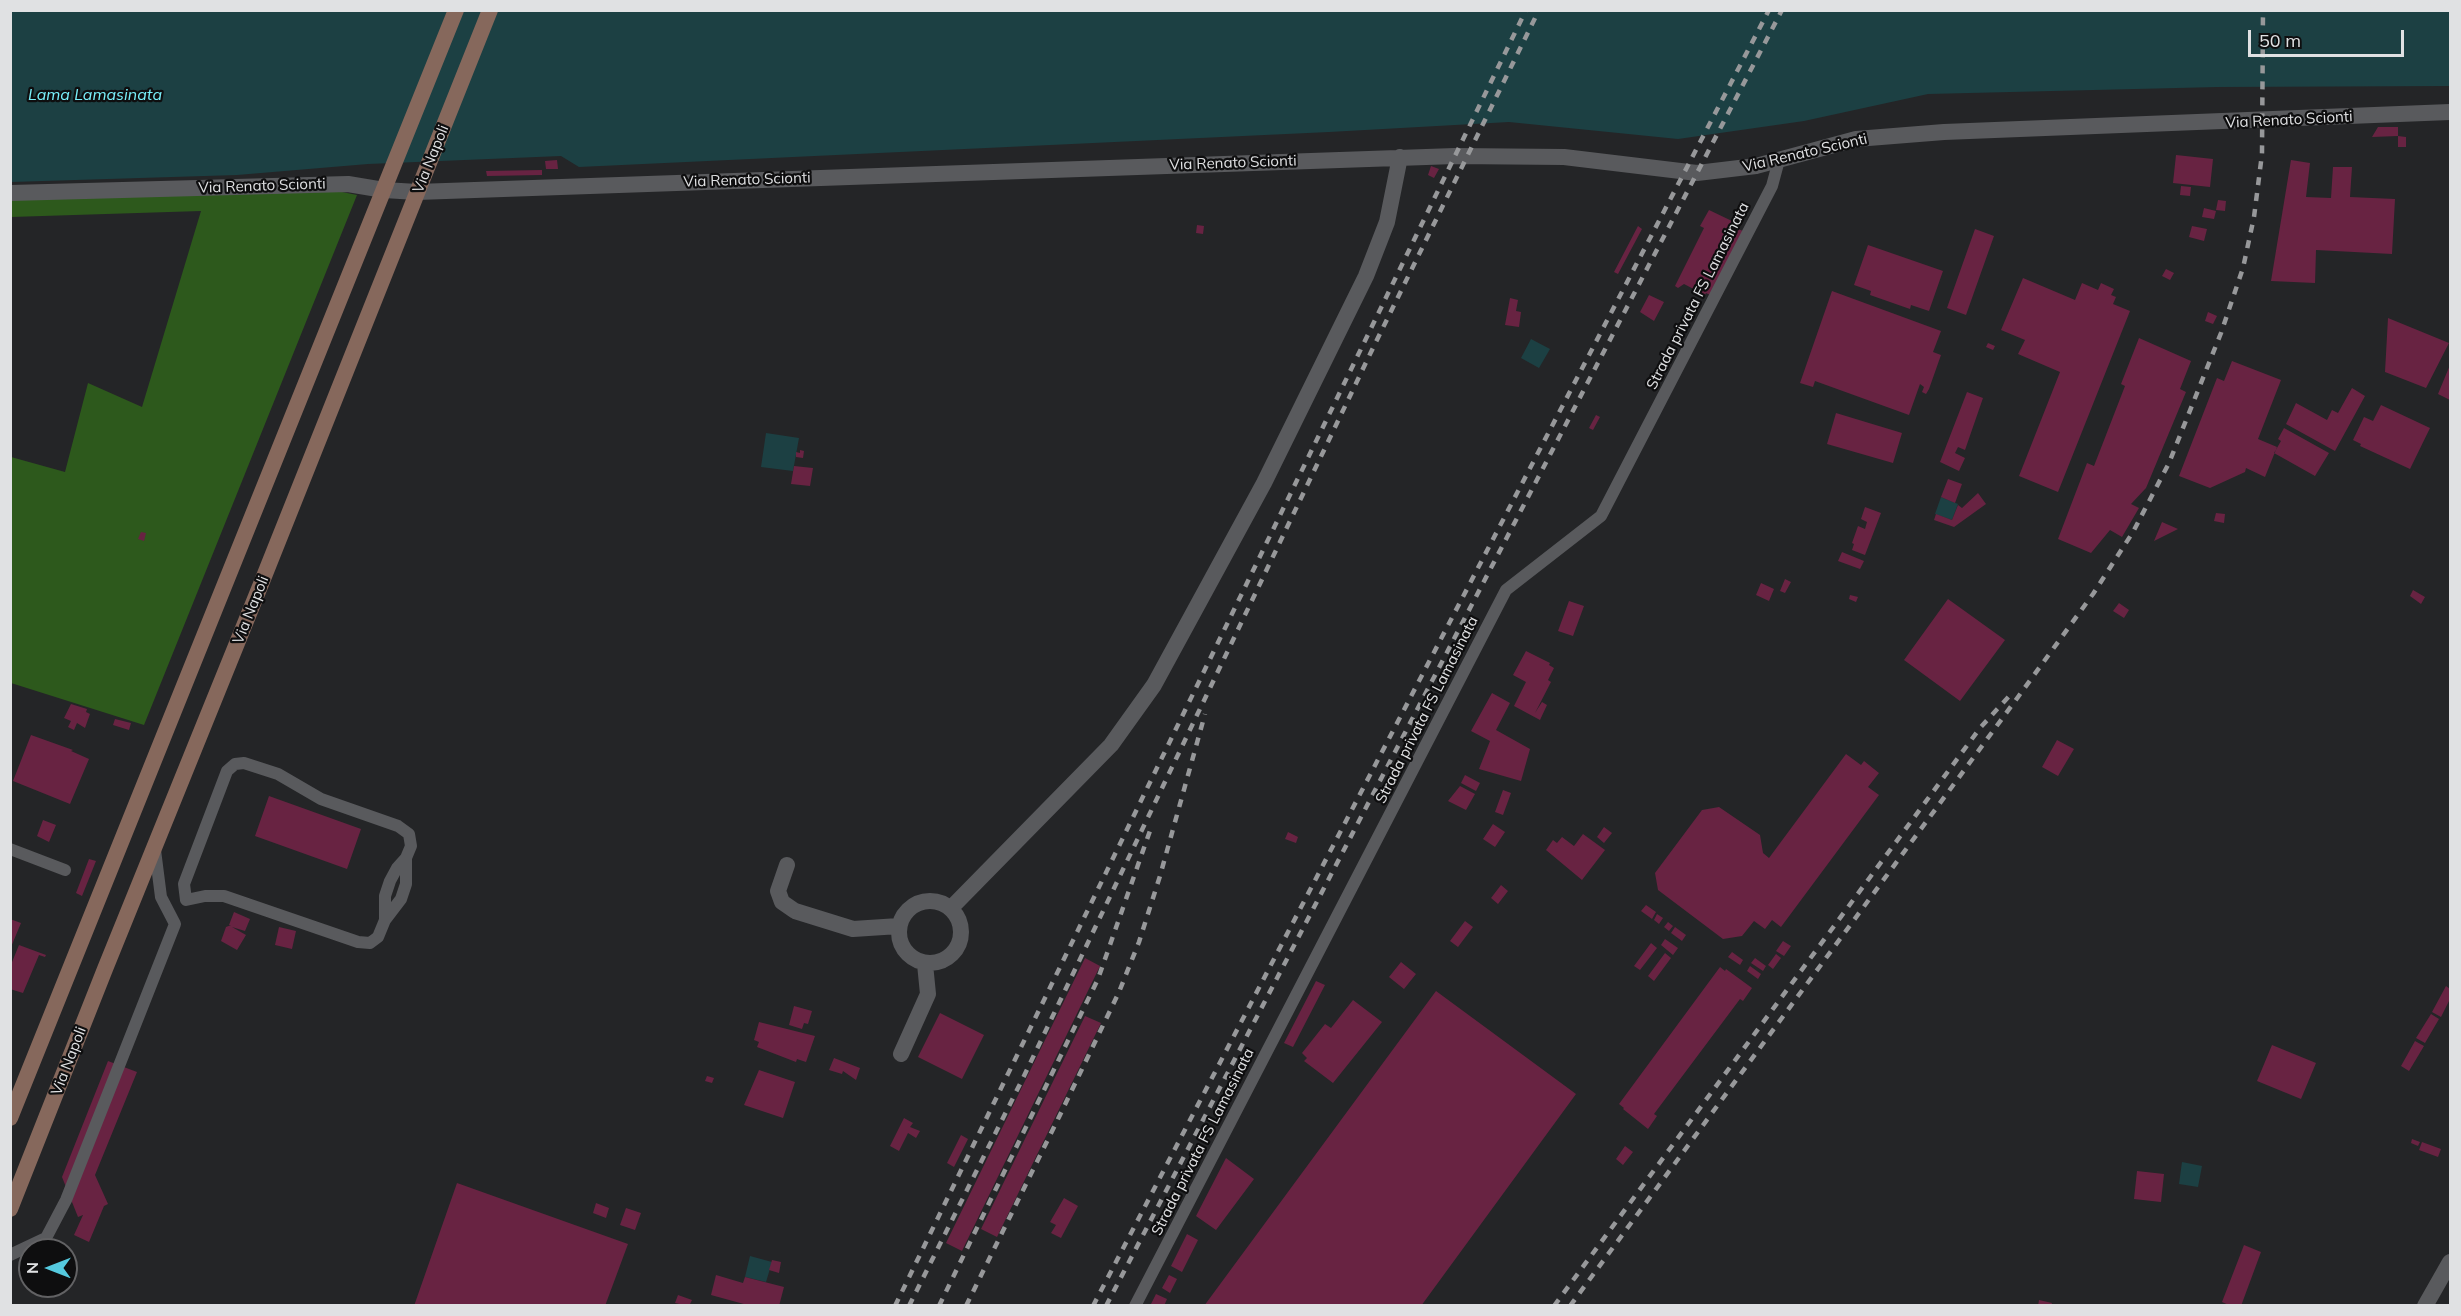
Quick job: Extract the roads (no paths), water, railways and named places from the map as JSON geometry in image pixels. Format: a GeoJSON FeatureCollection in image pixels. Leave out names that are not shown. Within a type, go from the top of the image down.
{"type":"FeatureCollection","features":[{"type":"Feature","properties":{"kind":"main road","name":"Via Napoli"},"geometry":{"type":"LineString","coordinates":[[10,1118],[456,10]]}},
{"type":"Feature","properties":{"kind":"main road","name":"Via Napoli"},"geometry":{"type":"LineString","coordinates":[[10,1209],[490,10]]}},
{"type":"Feature","properties":{"kind":"street","name":"Via Renato Scionti"},"geometry":{"type":"LineString","coordinates":[[10,193],[388,182],[417,192],[1400,158],[1564,157],[1697,173],[1756,166],[1856,139],[1944,132],[2451,112]]}},
{"type":"Feature","properties":{"kind":"street"},"geometry":{"type":"LineString","coordinates":[[951,908],[1111,745],[1154,685],[1264,483],[1366,276],[1387,222],[1400,158]]}},
{"type":"Feature","properties":{"kind":"street"},"geometry":{"type":"LineString","coordinates":[[787,865],[778,891],[782,902],[795,911],[853,928],[899,926]]}},
{"type":"Feature","properties":{"kind":"street"},"geometry":{"type":"LineString","coordinates":[[930,900],[941,902],[951,908],[958,917],[961,927],[958,946],[945,960],[926,964],[908,955],[902,947],[899,926],[903,916],[910,908],[920,902],[930,900]]}},
{"type":"Feature","properties":{"kind":"street"},"geometry":{"type":"LineString","coordinates":[[901,1054],[928,994],[926,964]]}},
{"type":"Feature","properties":{"kind":"street"},"geometry":{"type":"LineString","coordinates":[[2426,1305],[2451,1262]]}},
{"type":"Feature","properties":{"kind":"lane","name":"Strada privata FS Lamasinata"},"geometry":{"type":"LineString","coordinates":[[1135,1305],[1506,590],[1601,516],[1772,186],[1779,160]]}},
{"type":"Feature","properties":{"kind":"lane"},"geometry":{"type":"LineString","coordinates":[[244,763],[278,774],[321,799],[398,826],[409,834],[411,846],[406,858],[406,884],[401,898],[385,920],[378,938],[370,943],[358,942],[224,896],[205,896],[186,900],[184,884],[227,771],[235,764],[244,763]]}},
{"type":"Feature","properties":{"kind":"lane"},"geometry":{"type":"LineString","coordinates":[[10,1255],[46,1238],[66,1200],[175,924],[161,897],[154,846]]}},
{"type":"Feature","properties":{"kind":"lane"},"geometry":{"type":"LineString","coordinates":[[10,849],[65,870]]}},
{"type":"Feature","properties":{"kind":"water","name":"Lama Lamasinata"},"geometry":{"type":"Polygon","coordinates":[[[2450,10],[2450,86],[2218,87],[1928,94],[1804,121],[1678,139],[1509,122],[579,167],[561,156],[368,164],[237,175],[11,182],[10,11],[2450,10]]]}},
{"type":"Feature","properties":{"kind":"water"},"geometry":{"type":"Polygon","coordinates":[[[1531,339],[1550,349],[1539,368],[1521,358],[1531,339]]]}},
{"type":"Feature","properties":{"kind":"water"},"geometry":{"type":"Polygon","coordinates":[[[766,433],[799,438],[793,471],[761,467],[766,433]]]}},
{"type":"Feature","properties":{"kind":"water"},"geometry":{"type":"Polygon","coordinates":[[[1941,497],[1958,504],[1952,520],[1935,514],[1941,497]]]}},
{"type":"Feature","properties":{"kind":"water"},"geometry":{"type":"Polygon","coordinates":[[[2182,1162],[2202,1166],[2198,1187],[2179,1184],[2182,1162]]]}},
{"type":"Feature","properties":{"kind":"water"},"geometry":{"type":"Polygon","coordinates":[[[750,1256],[772,1262],[766,1282],[745,1277],[750,1256]]]}},
{"type":"Feature","properties":{"kind":"railway"},"geometry":{"type":"LineString","coordinates":[[895,1306],[1526,10]]}},
{"type":"Feature","properties":{"kind":"railway"},"geometry":{"type":"LineString","coordinates":[[909,1306],[1024,1076],[1372,350],[1539,10]]}},
{"type":"Feature","properties":{"kind":"railway"},"geometry":{"type":"LineString","coordinates":[[1093,1306],[1769,10]]}},
{"type":"Feature","properties":{"kind":"railway"},"geometry":{"type":"LineString","coordinates":[[1106,1306],[1782,10]]}},
{"type":"Feature","properties":{"kind":"railway"},"geometry":{"type":"LineString","coordinates":[[1570,1306],[2093,594],[2133,532],[2169,463],[2221,333],[2243,268],[2254,217],[2262,154],[2263,10]]}},
{"type":"Feature","properties":{"kind":"railway"},"geometry":{"type":"LineString","coordinates":[[1554,1306],[1980,728],[2012,693]]}},
{"type":"Feature","properties":{"kind":"railway"},"geometry":{"type":"LineString","coordinates":[[966,1306],[1119,992],[1139,942],[1160,876],[1205,714]]}},
{"type":"Feature","properties":{"kind":"railway"},"geometry":{"type":"LineString","coordinates":[[939,1306],[1098,979],[1152,825]]}}]}
